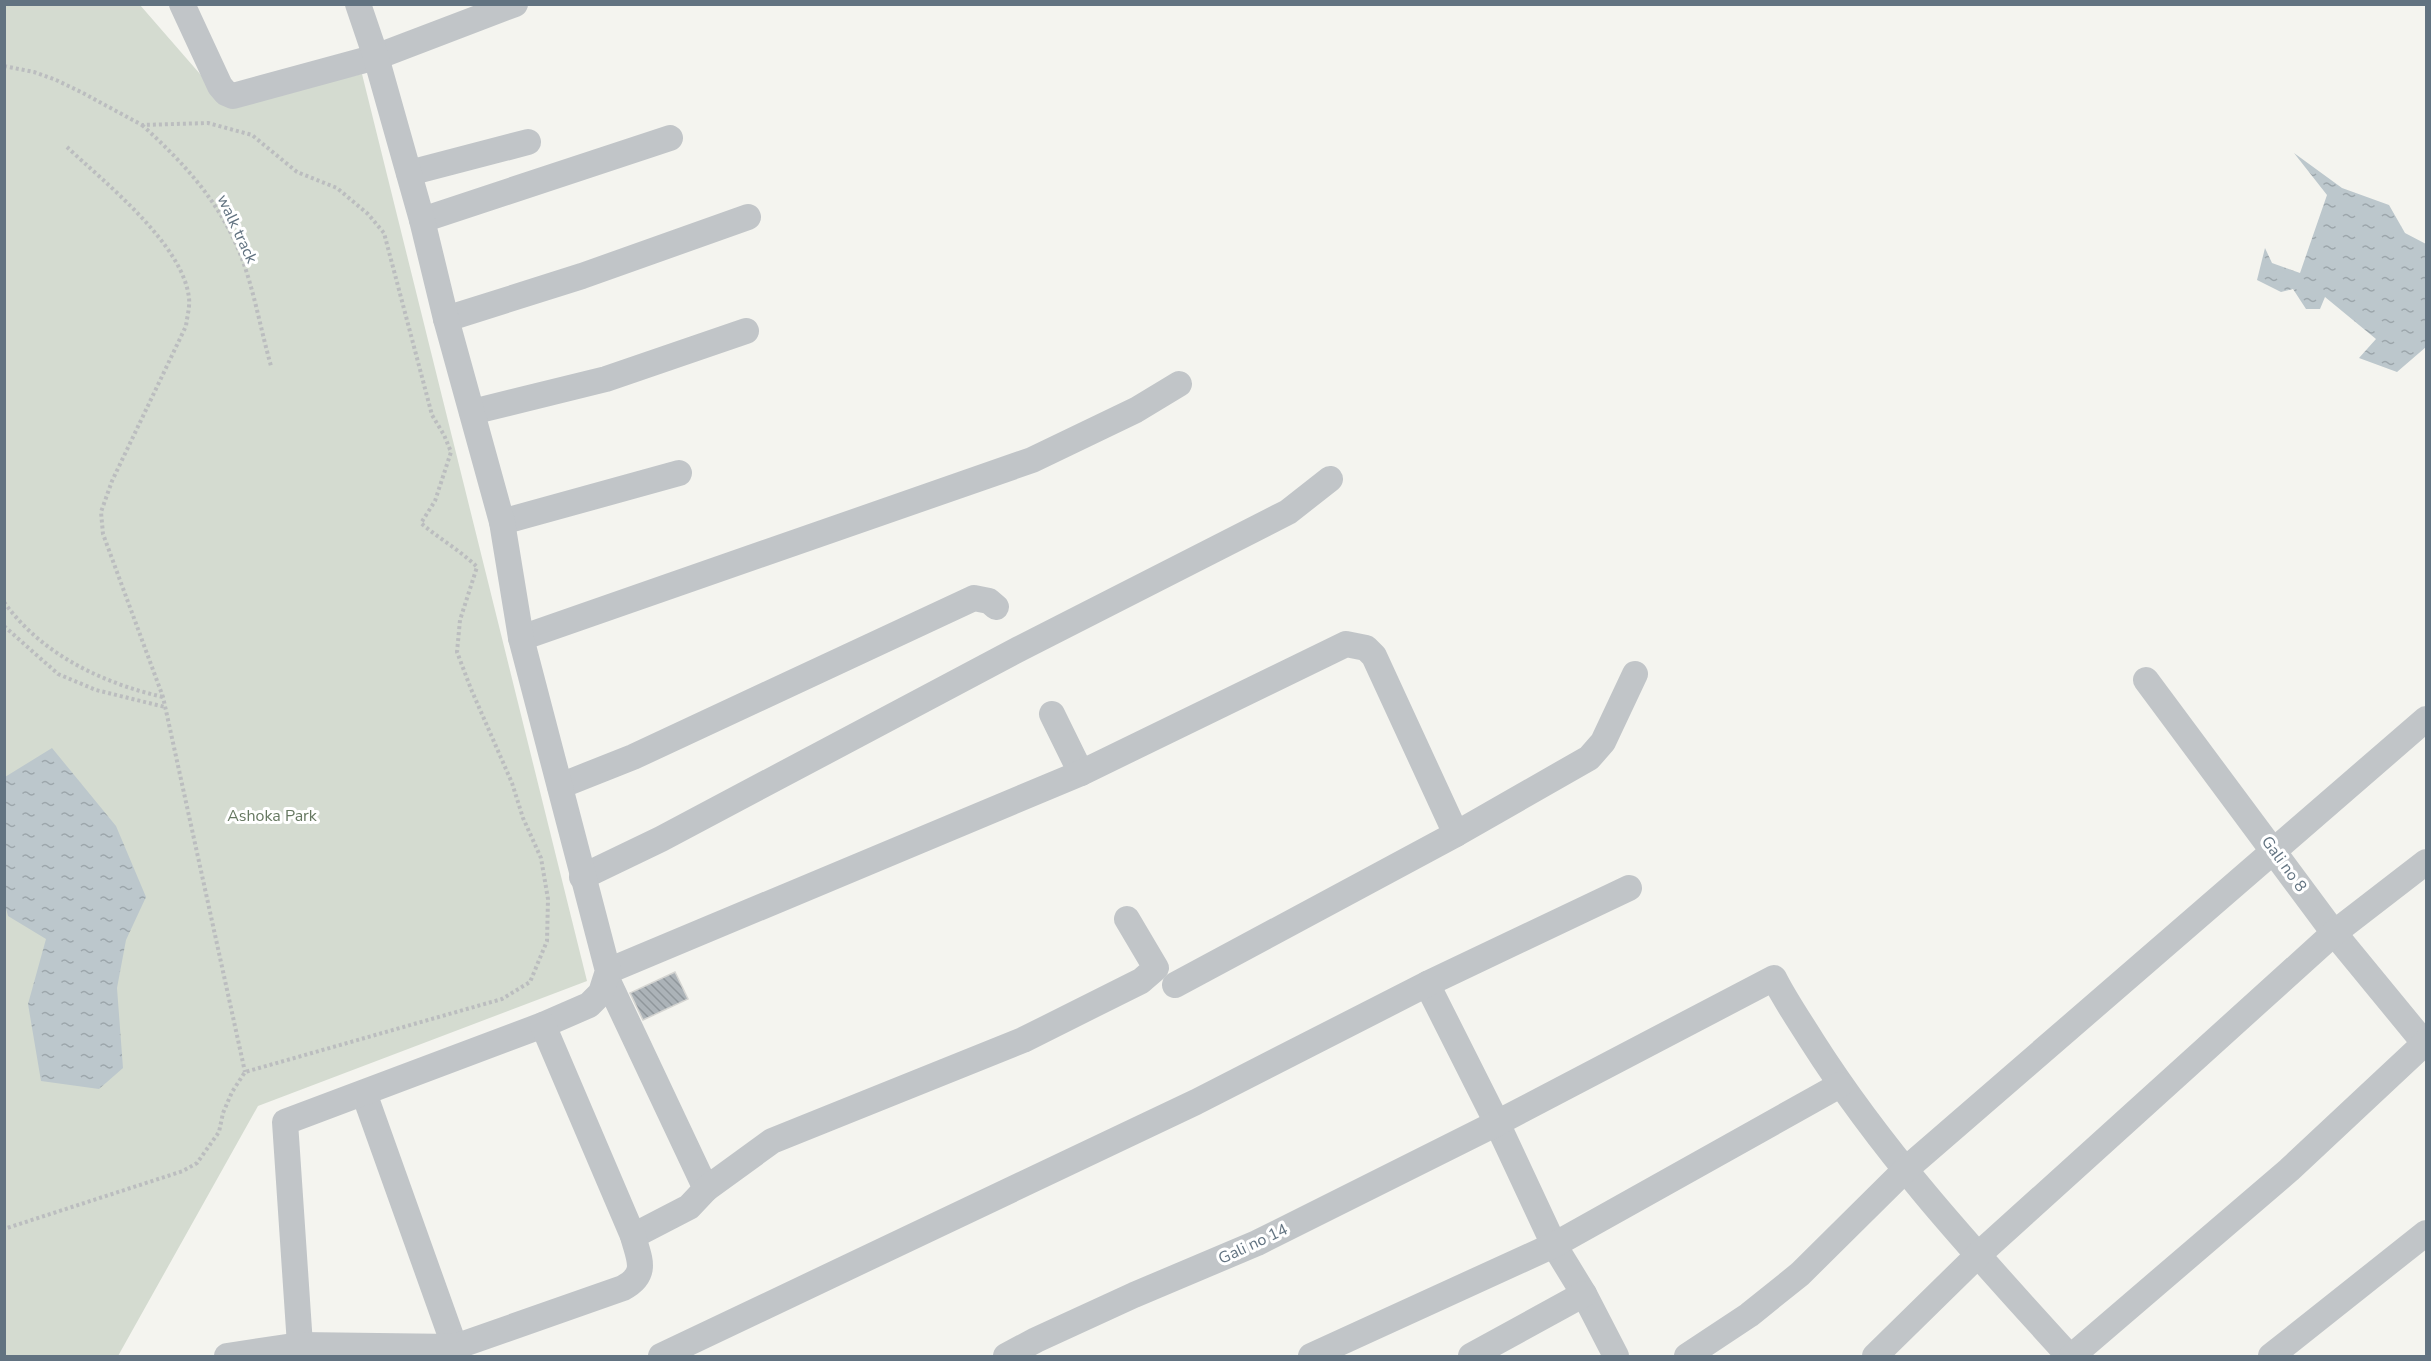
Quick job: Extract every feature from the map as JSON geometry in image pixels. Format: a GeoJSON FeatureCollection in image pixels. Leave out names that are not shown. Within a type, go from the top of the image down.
{"type":"FeatureCollection","features":[{"type":"Feature","properties":{"kind":"street"},"geometry":{"type":"LineString","coordinates":[[182,4],[220,86],[226,93],[233,96],[376,57],[478,10],[515,4]]}},
{"type":"Feature","properties":{"kind":"street"},"geometry":{"type":"LineString","coordinates":[[358,4],[376,57],[409,173],[446,319],[502,522],[521,638],[607,975],[706,1189]]}},
{"type":"Feature","properties":{"kind":"street"},"geometry":{"type":"LineString","coordinates":[[422,220],[670,138]]}},
{"type":"Feature","properties":{"kind":"street"},"geometry":{"type":"LineString","coordinates":[[409,173],[528,142]]}},
{"type":"Feature","properties":{"kind":"street"},"geometry":{"type":"LineString","coordinates":[[446,319],[582,276],[748,217]]}},
{"type":"Feature","properties":{"kind":"street"},"geometry":{"type":"LineString","coordinates":[[472,412],[606,379],[746,331]]}},
{"type":"Feature","properties":{"kind":"street"},"geometry":{"type":"LineString","coordinates":[[521,638],[1032,460],[1136,410],[1179,384]]}},
{"type":"Feature","properties":{"kind":"street"},"geometry":{"type":"LineString","coordinates":[[502,522],[679,473]]}},
{"type":"Feature","properties":{"kind":"street"},"geometry":{"type":"LineString","coordinates":[[582,877],[661,839],[1019,649],[1288,512],[1330,479]]}},
{"type":"Feature","properties":{"kind":"street"},"geometry":{"type":"LineString","coordinates":[[560,786],[633,757],[974,598],[989,601],[996,607]]}},
{"type":"Feature","properties":{"kind":"street"},"geometry":{"type":"LineString","coordinates":[[300,1345],[285,1122],[543,1025],[595,1002],[601,993],[607,975],[1081,773],[1335,647],[1346,644],[1357,645],[1366,648],[1374,656],[1456,834]]}},
{"type":"Feature","properties":{"kind":"street"},"geometry":{"type":"LineString","coordinates":[[1174,985],[1456,834],[1589,758],[1603,742],[1635,674]]}},
{"type":"Feature","properties":{"kind":"street","name":"Gali no 8"},"geometry":{"type":"LineString","coordinates":[[2146,680],[2334,933],[2426,1044]]}},
{"type":"Feature","properties":{"kind":"street"},"geometry":{"type":"LineString","coordinates":[[1052,714],[1081,773]]}},
{"type":"Feature","properties":{"kind":"street"},"geometry":{"type":"LineString","coordinates":[[1687,1356],[1749,1315],[1800,1274],[1905,1170],[2427,719]]}},
{"type":"Feature","properties":{"kind":"street"},"geometry":{"type":"LineString","coordinates":[[1875,1356],[1978,1255],[2334,933],[2427,862]]}},
{"type":"Feature","properties":{"kind":"street"},"geometry":{"type":"LineString","coordinates":[[661,1356],[1196,1102],[1427,984],[1629,888]]}},
{"type":"Feature","properties":{"kind":"street"},"geometry":{"type":"LineString","coordinates":[[633,1236],[689,1207],[706,1189],[772,1141],[1023,1040],[1141,981],[1156,968],[1127,920]]}},
{"type":"Feature","properties":{"kind":"street","name":"Gali no 14"},"geometry":{"type":"LineString","coordinates":[[1006,1356],[1134,1295],[1257,1243],[1497,1124],[1774,978],[1840,1084]]}},
{"type":"Feature","properties":{"kind":"street"},"geometry":{"type":"LineString","coordinates":[[1427,984],[1554,1245],[1584,1294],[1616,1356]]}},
{"type":"Feature","properties":{"kind":"street"},"geometry":{"type":"LineString","coordinates":[[227,1356],[300,1345],[345,1351],[457,1352],[630,1284],[636,1279],[641,1268],[633,1236],[543,1025]]}},
{"type":"Feature","properties":{"kind":"street"},"geometry":{"type":"LineString","coordinates":[[1311,1356],[1554,1245],[1840,1084],[1905,1170],[1978,1255],[2071,1356],[2289,1170],[2426,1044]]}},
{"type":"Feature","properties":{"kind":"street"},"geometry":{"type":"LineString","coordinates":[[364,1093],[457,1352]]}},
{"type":"Feature","properties":{"kind":"street"},"geometry":{"type":"LineString","coordinates":[[2271,1356],[2427,1233]]}},
{"type":"Feature","properties":{"kind":"street"},"geometry":{"type":"LineString","coordinates":[[1471,1356],[1584,1294]]}},
{"type":"Feature","properties":{"kind":"path","name":"walk track"},"geometry":{"type":"LineString","coordinates":[[4,66],[34,72],[56,80],[142,125],[172,152],[201,184],[214,202],[241,256],[271,366]]}},
{"type":"Feature","properties":{"kind":"path"},"geometry":{"type":"LineString","coordinates":[[142,125],[208,123],[252,135],[297,172],[337,188],[368,214],[384,233],[432,415],[451,452],[435,501],[421,523],[440,539],[463,553],[477,567],[460,620],[457,652],[512,783],[523,819],[541,858],[548,899],[547,941],[530,982],[502,999],[244,1072]]}},
{"type":"Feature","properties":{"kind":"path"},"geometry":{"type":"LineString","coordinates":[[4,1229],[183,1171],[197,1163],[219,1132],[227,1102],[244,1072],[163,697],[103,534],[101,512],[112,481],[186,326],[189,298],[178,265],[153,228],[67,147]]}},
{"type":"Feature","properties":{"kind":"path"},"geometry":{"type":"LineString","coordinates":[[4,602],[32,634],[57,653],[116,684],[163,697]]}},
{"type":"Feature","properties":{"kind":"path"},"geometry":{"type":"LineString","coordinates":[[4,626],[58,674],[96,690],[165,707]]}},
{"type":"Feature","properties":{"kind":"green space","name":"Ashoka Park"},"geometry":{"type":"Polygon","coordinates":[[[5,5],[140,5],[227,105],[362,74],[587,981],[258,1106],[118,1356],[5,1356],[5,5]]]}},
{"type":"Feature","properties":{"kind":"water"},"geometry":{"type":"Polygon","coordinates":[[[2294,153],[2342,188],[2389,205],[2405,233],[2426,244],[2426,347],[2397,372],[2359,358],[2376,339],[2325,297],[2320,309],[2306,309],[2293,289],[2281,292],[2257,280],[2265,248],[2272,263],[2300,273],[2327,195],[2294,153]]]}},
{"type":"Feature","properties":{"kind":"water"},"geometry":{"type":"Polygon","coordinates":[[[52,748],[116,826],[146,897],[126,940],[117,988],[123,1068],[99,1089],[41,1081],[28,1004],[46,939],[8,916],[5,904],[5,777],[52,748]]]}},
{"type":"Feature","properties":{"kind":"building"},"geometry":{"type":"Polygon","coordinates":[[[675,972],[688,999],[643,1020],[630,993],[675,972]]]}}]}
